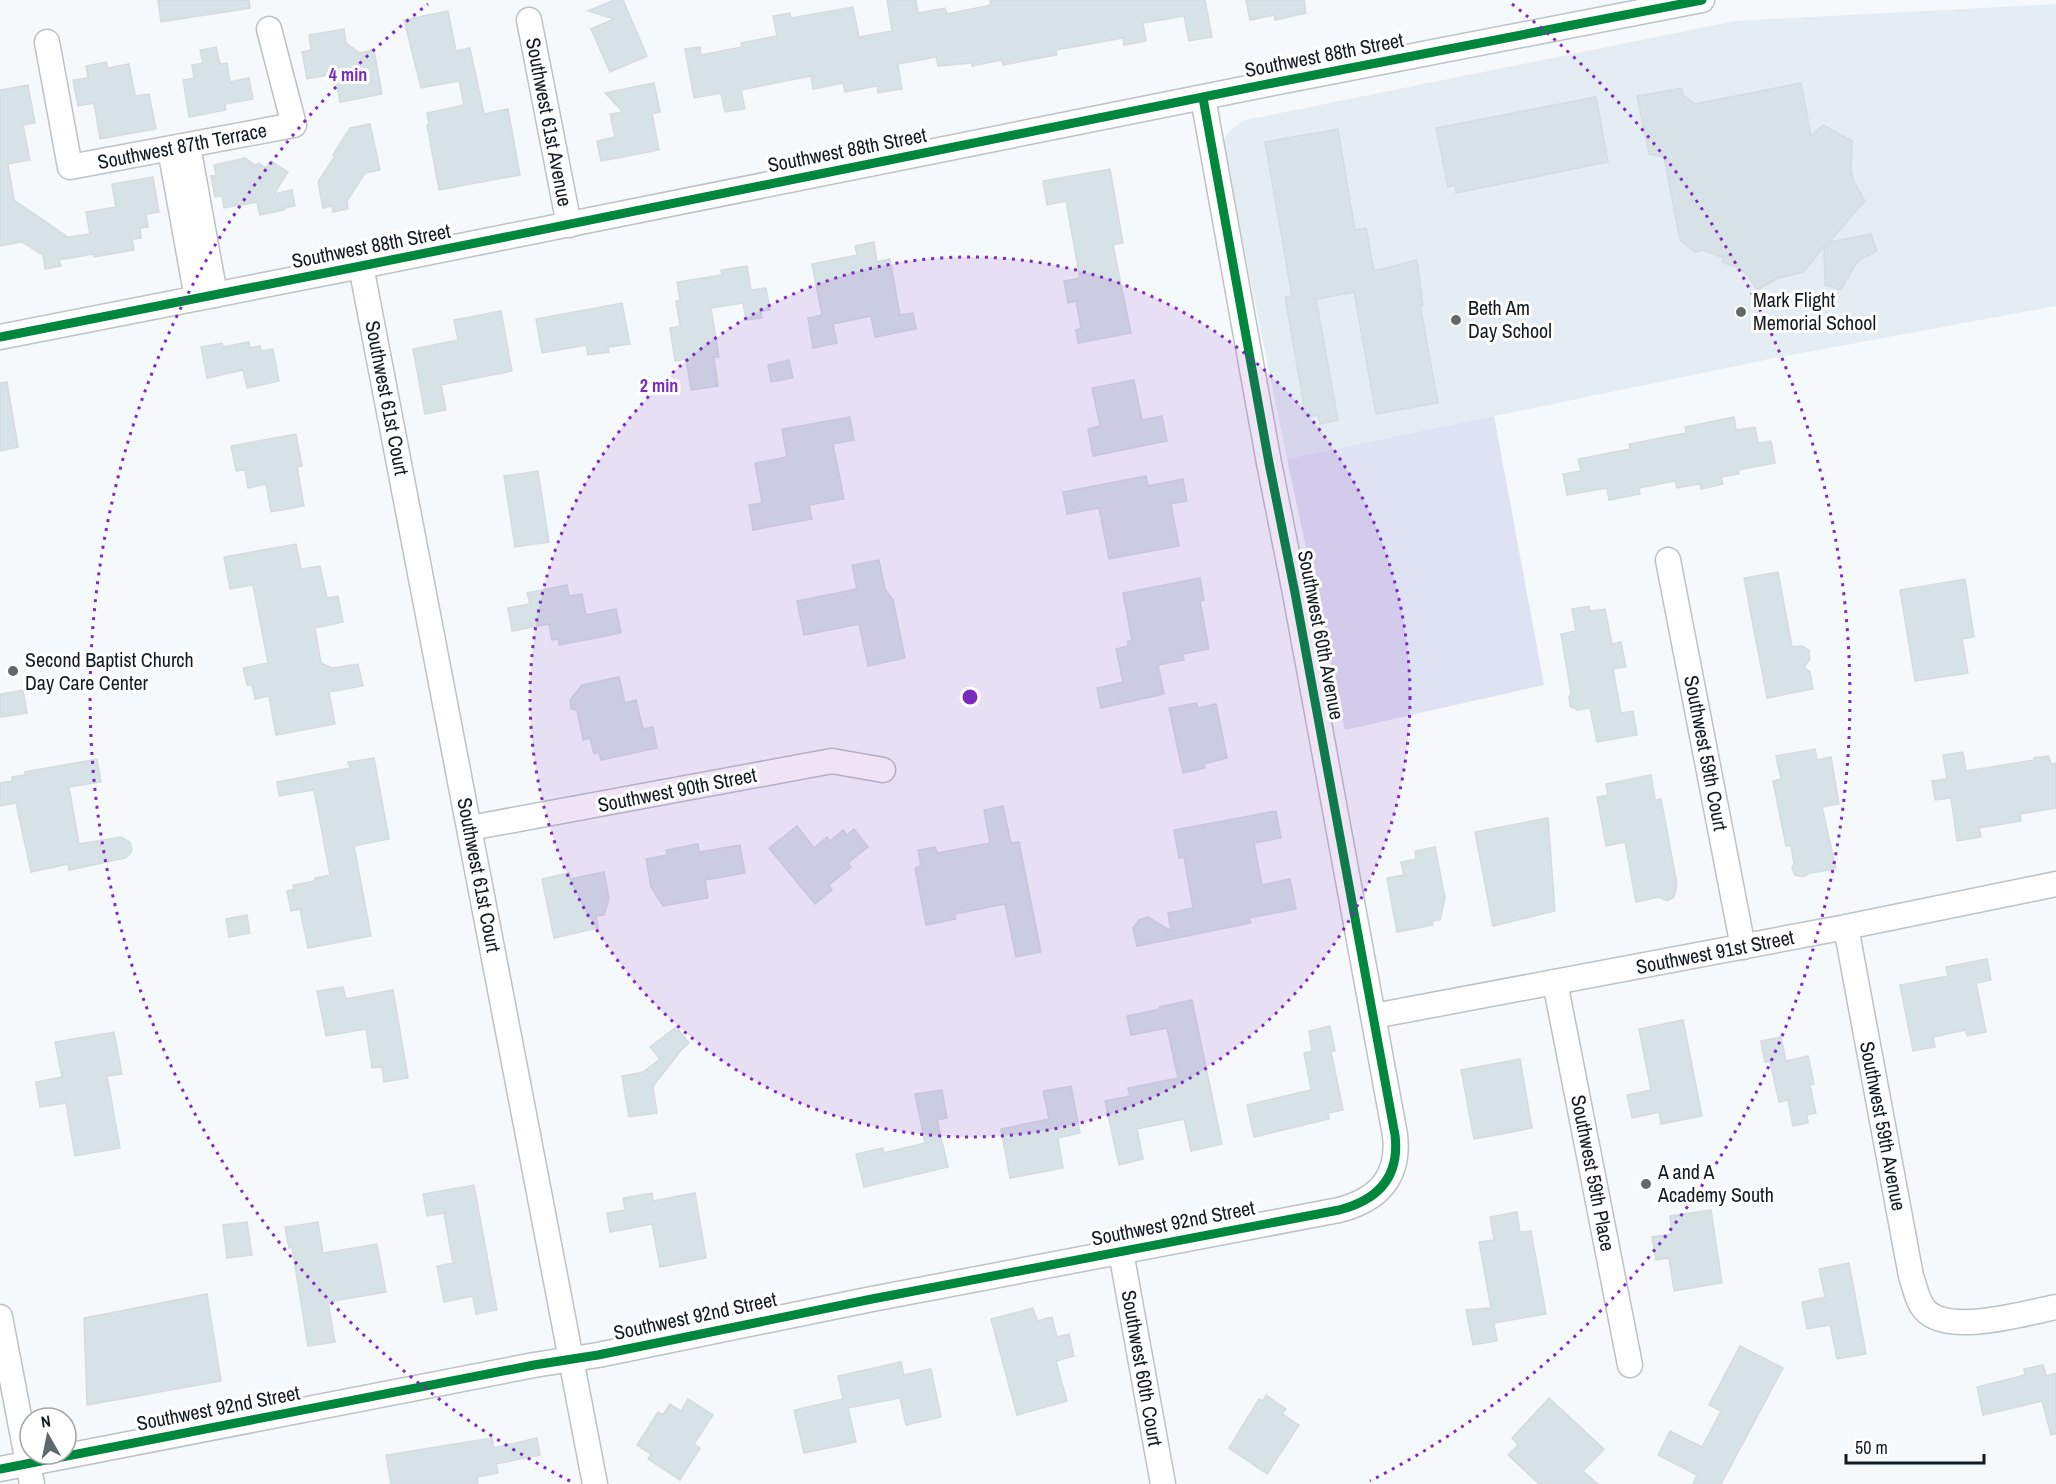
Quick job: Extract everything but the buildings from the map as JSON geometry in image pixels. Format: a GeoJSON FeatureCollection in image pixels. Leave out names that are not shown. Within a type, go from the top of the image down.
{"type":"FeatureCollection","features":[{"type":"Feature","properties":{"kind":"street","name":"Southwest 88th Street"},"geometry":{"type":"LineString","coordinates":[[0,337],[1702,0]]}},
{"type":"Feature","properties":{"kind":"street","name":"Southwest 61st Avenue"},"geometry":{"type":"LineString","coordinates":[[529,20],[569,225]]}},
{"type":"Feature","properties":{"kind":"street","name":"Southwest 87th Terrace"},"geometry":{"type":"LineString","coordinates":[[47,42],[70,167],[294,125],[269,29]]}},
{"type":"Feature","properties":{"kind":"street","name":"Southwest 60th Avenue"},"geometry":{"type":"LineString","coordinates":[[1203,98],[1397,1147],[1394,1168],[1388,1178]]}},
{"type":"Feature","properties":{"kind":"street"},"geometry":{"type":"LineString","coordinates":[[179,147],[206,296]]}},
{"type":"Feature","properties":{"kind":"street","name":"Southwest 61st Court"},"geometry":{"type":"LineString","coordinates":[[361,266],[595,1484]]}},
{"type":"Feature","properties":{"kind":"street","name":"Southwest 59th Court"},"geometry":{"type":"LineString","coordinates":[[1668,560],[1743,947]]}},
{"type":"Feature","properties":{"kind":"street","name":"Southwest 90th Street"},"geometry":{"type":"LineString","coordinates":[[470,828],[832,760],[883,770]]}},
{"type":"Feature","properties":{"kind":"street","name":"Southwest 91st Street"},"geometry":{"type":"LineString","coordinates":[[1374,1016],[1743,947],[2056,884]]}},
{"type":"Feature","properties":{"kind":"street","name":"Southwest 59th Avenue"},"geometry":{"type":"LineString","coordinates":[[1846,927],[1911,1276],[1918,1299],[1925,1310],[1946,1322],[1980,1321],[2056,1307]]}},
{"type":"Feature","properties":{"kind":"street","name":"Southwest 59th Place"},"geometry":{"type":"LineString","coordinates":[[1555,982],[1630,1365]]}},
{"type":"Feature","properties":{"kind":"street","name":"Southwest 92nd Street"},"geometry":{"type":"LineString","coordinates":[[0,1469],[30,1474],[572,1359],[1354,1206],[1367,1200],[1388,1178]]}},
{"type":"Feature","properties":{"kind":"street","name":"Southwest 60th Court"},"geometry":{"type":"LineString","coordinates":[[1121,1251],[1163,1484]]}},
{"type":"Feature","properties":{"kind":"street"},"geometry":{"type":"LineString","coordinates":[[0,1317],[30,1474]]}},
{"type":"Feature","properties":{"kind":"shaded area"},"geometry":{"type":"Polygon","coordinates":[[[2056,4],[2056,306],[1775,358],[1287,459],[1223,145],[1227,133],[1245,120],[1735,21],[2056,4]]]}},
{"type":"Feature","properties":{"kind":"shaded area"},"geometry":{"type":"Polygon","coordinates":[[[1494,416],[1544,685],[1345,730],[1287,459],[1494,416]]]}},
{"type":"Feature","properties":{"kind":"cycle path"},"geometry":{"type":"LineString","coordinates":[[0,337],[1273,83],[1702,0]]}},
{"type":"Feature","properties":{"kind":"cycle path"},"geometry":{"type":"LineString","coordinates":[[0,1469],[1339,1210],[1365,1200],[1384,1184],[1394,1163],[1395,1135],[1203,98]]}},
{"type":"Feature","properties":{"kind":"place","name":"Mark Flight Memorial School"},"geometry":{"type":"Point","coordinates":[1741,312]}},
{"type":"Feature","properties":{"kind":"place","name":"Beth Am Day School"},"geometry":{"type":"Point","coordinates":[1456,320]}},
{"type":"Feature","properties":{"kind":"place","name":"Second Baptist Church Day Care Center"},"geometry":{"type":"Point","coordinates":[13,671]}},
{"type":"Feature","properties":{"kind":"place","name":"A and A Academy South"},"geometry":{"type":"Point","coordinates":[1646,1184]}}]}
